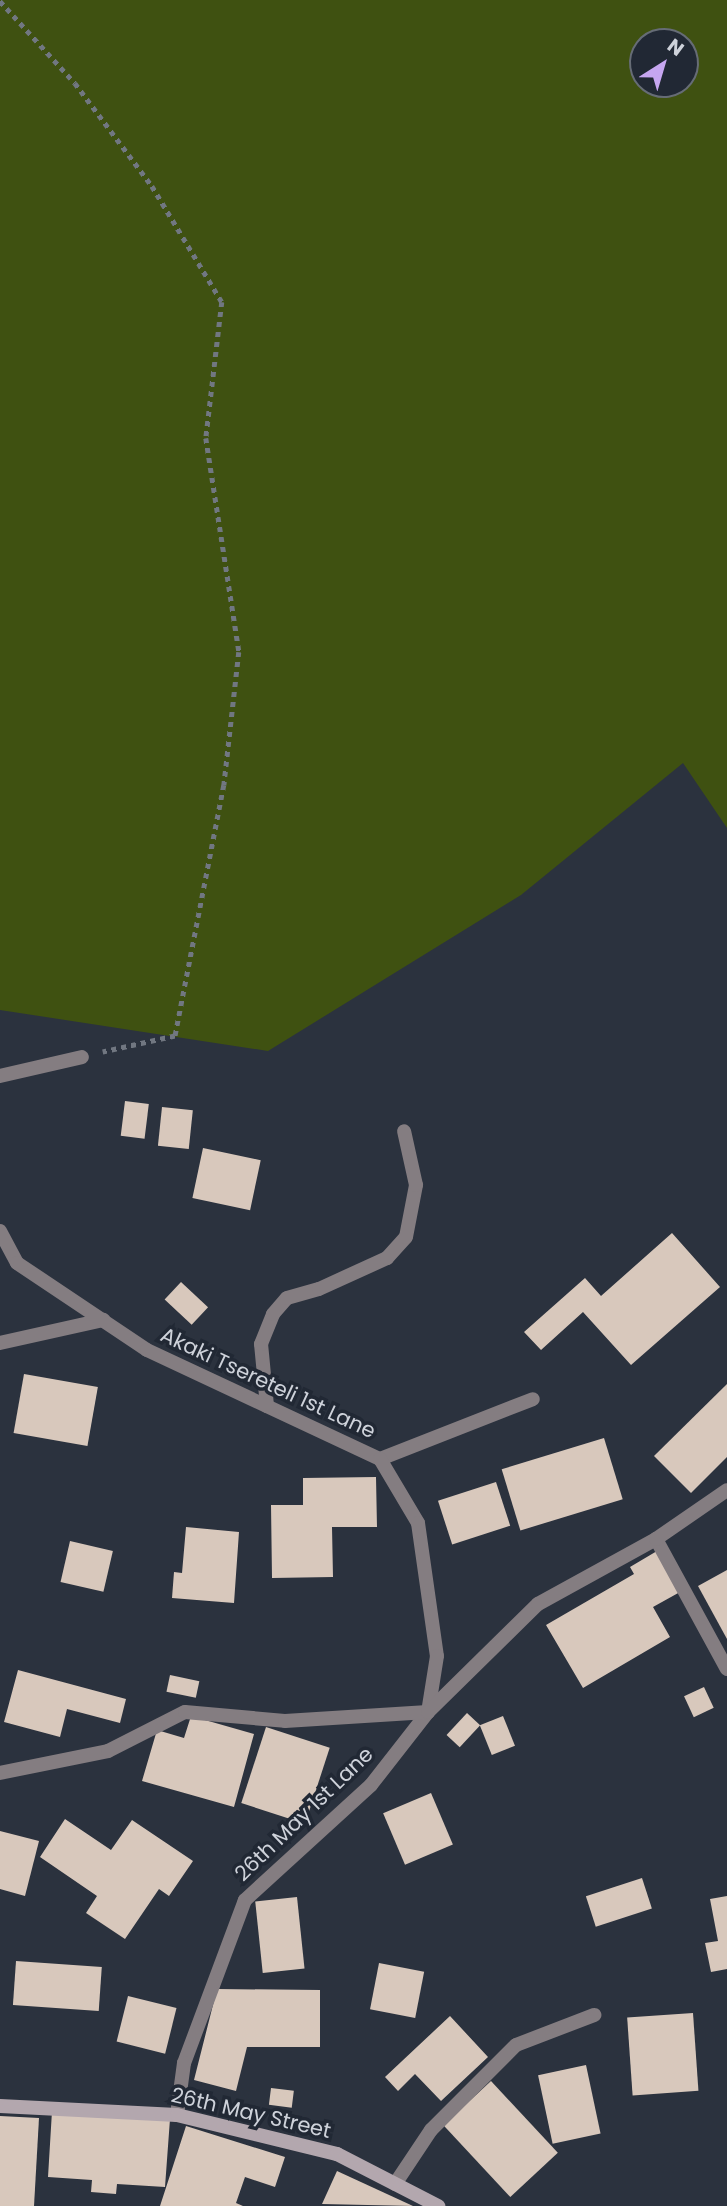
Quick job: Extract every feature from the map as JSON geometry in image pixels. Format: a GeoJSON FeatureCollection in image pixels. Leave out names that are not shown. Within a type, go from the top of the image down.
{"type":"FeatureCollection","features":[{"type":"Feature","properties":{"kind":"main road","name":"26th May Street"},"geometry":{"type":"LineString","coordinates":[[0,2106],[177,2115],[337,2154],[438,2206]]}},
{"type":"Feature","properties":{"kind":"street"},"geometry":{"type":"LineString","coordinates":[[0,1076],[82,1057]]}},
{"type":"Feature","properties":{"kind":"street"},"geometry":{"type":"LineString","coordinates":[[267,1406],[261,1344],[273,1314],[288,1298],[320,1289],[387,1258],[405,1237],[416,1185],[404,1131]]}},
{"type":"Feature","properties":{"kind":"street","name":"Akaki Tsereteli 1st Lane"},"geometry":{"type":"LineString","coordinates":[[0,1231],[17,1263],[148,1350],[380,1459],[418,1523],[437,1656],[428,1712]]}},
{"type":"Feature","properties":{"kind":"street"},"geometry":{"type":"LineString","coordinates":[[0,1343],[103,1320]]}},
{"type":"Feature","properties":{"kind":"street"},"geometry":{"type":"LineString","coordinates":[[380,1459],[533,1399]]}},
{"type":"Feature","properties":{"kind":"street","name":"26th May 1st Lane"},"geometry":{"type":"LineString","coordinates":[[177,2115],[184,2063],[245,1900],[371,1784],[428,1712],[538,1604],[656,1539],[727,1490]]}},
{"type":"Feature","properties":{"kind":"street"},"geometry":{"type":"LineString","coordinates":[[656,1539],[727,1669]]}},
{"type":"Feature","properties":{"kind":"street"},"geometry":{"type":"LineString","coordinates":[[0,1773],[108,1751],[185,1712],[285,1721],[428,1712]]}},
{"type":"Feature","properties":{"kind":"street"},"geometry":{"type":"LineString","coordinates":[[395,2184],[431,2130],[516,2045],[594,2015]]}},
{"type":"Feature","properties":{"kind":"path"},"geometry":{"type":"LineString","coordinates":[[0,1],[75,83],[152,186],[222,302],[206,438],[239,652],[224,785],[175,1036],[82,1057]]}},
{"type":"Feature","properties":{"kind":"green space"},"geometry":{"type":"Polygon","coordinates":[[[0,0],[727,0],[727,828],[683,763],[521,895],[268,1051],[0,1010],[0,0]]]}},
{"type":"Feature","properties":{"kind":"building"},"geometry":{"type":"Polygon","coordinates":[[[125,1101],[149,1104],[145,1139],[121,1136],[125,1101]]]}},
{"type":"Feature","properties":{"kind":"building"},"geometry":{"type":"Polygon","coordinates":[[[162,1107],[193,1110],[189,1149],[158,1146],[162,1107]]]}},
{"type":"Feature","properties":{"kind":"building"},"geometry":{"type":"Polygon","coordinates":[[[203,1148],[261,1160],[250,1210],[192,1198],[203,1148]]]}},
{"type":"Feature","properties":{"kind":"building"},"geometry":{"type":"Polygon","coordinates":[[[672,1233],[720,1287],[631,1365],[583,1312],[541,1350],[524,1332],[585,1278],[601,1296],[672,1233]]]}},
{"type":"Feature","properties":{"kind":"building"},"geometry":{"type":"Polygon","coordinates":[[[181,1282],[208,1307],[192,1325],[165,1300],[181,1282]]]}},
{"type":"Feature","properties":{"kind":"building"},"geometry":{"type":"Polygon","coordinates":[[[24,1374],[98,1387],[87,1446],[14,1433],[24,1374]]]}},
{"type":"Feature","properties":{"kind":"building"},"geometry":{"type":"Polygon","coordinates":[[[727,1384],[727,1457],[691,1493],[654,1456],[727,1384]]]}},
{"type":"Feature","properties":{"kind":"building"},"geometry":{"type":"Polygon","coordinates":[[[604,1438],[623,1499],[520,1530],[502,1469],[604,1438]]]}},
{"type":"Feature","properties":{"kind":"building"},"geometry":{"type":"Polygon","coordinates":[[[376,1477],[377,1527],[332,1527],[333,1577],[272,1578],[271,1505],[303,1505],[303,1478],[376,1477]]]}},
{"type":"Feature","properties":{"kind":"building"},"geometry":{"type":"Polygon","coordinates":[[[496,1482],[510,1526],[452,1545],[438,1501],[496,1482]]]}},
{"type":"Feature","properties":{"kind":"building"},"geometry":{"type":"Polygon","coordinates":[[[186,1527],[239,1532],[234,1603],[172,1598],[174,1572],[182,1573],[186,1527]]]}},
{"type":"Feature","properties":{"kind":"building"},"geometry":{"type":"Polygon","coordinates":[[[70,1541],[113,1551],[103,1592],[61,1582],[70,1541]]]}},
{"type":"Feature","properties":{"kind":"building"},"geometry":{"type":"Polygon","coordinates":[[[657,1551],[680,1592],[653,1607],[670,1637],[583,1688],[546,1625],[634,1574],[630,1567],[657,1551]]]}},
{"type":"Feature","properties":{"kind":"building"},"geometry":{"type":"Polygon","coordinates":[[[727,1570],[727,1639],[698,1586],[727,1570]]]}},
{"type":"Feature","properties":{"kind":"building"},"geometry":{"type":"Polygon","coordinates":[[[18,1670],[126,1699],[120,1723],[67,1709],[60,1737],[4,1722],[18,1670]]]}},
{"type":"Feature","properties":{"kind":"building"},"geometry":{"type":"Polygon","coordinates":[[[170,1675],[199,1681],[196,1698],[166,1692],[170,1675]]]}},
{"type":"Feature","properties":{"kind":"building"},"geometry":{"type":"Polygon","coordinates":[[[704,1687],[714,1708],[694,1717],[684,1696],[704,1687]]]}},
{"type":"Feature","properties":{"kind":"building"},"geometry":{"type":"Polygon","coordinates":[[[467,1713],[480,1725],[460,1747],[447,1735],[467,1713]]]}},
{"type":"Feature","properties":{"kind":"building"},"geometry":{"type":"Polygon","coordinates":[[[191,1716],[254,1734],[234,1807],[142,1781],[157,1730],[184,1738],[191,1716]]]}},
{"type":"Feature","properties":{"kind":"building"},"geometry":{"type":"Polygon","coordinates":[[[503,1716],[515,1746],[492,1755],[480,1725],[503,1716]]]}},
{"type":"Feature","properties":{"kind":"building"},"geometry":{"type":"Polygon","coordinates":[[[266,1727],[330,1748],[305,1824],[241,1803],[266,1727]]]}},
{"type":"Feature","properties":{"kind":"building"},"geometry":{"type":"Polygon","coordinates":[[[431,1793],[453,1845],[405,1865],[383,1813],[431,1793]]]}},
{"type":"Feature","properties":{"kind":"building"},"geometry":{"type":"Polygon","coordinates":[[[65,1819],[111,1850],[132,1820],[193,1861],[169,1896],[159,1889],[125,1939],[86,1913],[97,1896],[40,1857],[65,1819]]]}},
{"type":"Feature","properties":{"kind":"building"},"geometry":{"type":"Polygon","coordinates":[[[0,1831],[39,1841],[25,1896],[0,1889],[0,1831]]]}},
{"type":"Feature","properties":{"kind":"building"},"geometry":{"type":"Polygon","coordinates":[[[642,1878],[652,1908],[596,1927],[586,1896],[642,1878]]]}},
{"type":"Feature","properties":{"kind":"building"},"geometry":{"type":"Polygon","coordinates":[[[727,1896],[727,1969],[711,1972],[705,1943],[718,1941],[710,1899],[727,1896]]]}},
{"type":"Feature","properties":{"kind":"building"},"geometry":{"type":"Polygon","coordinates":[[[297,1897],[305,1969],[263,1973],[255,1901],[297,1897]]]}},
{"type":"Feature","properties":{"kind":"building"},"geometry":{"type":"Polygon","coordinates":[[[16,1961],[102,1967],[99,2011],[13,2005],[16,1961]]]}},
{"type":"Feature","properties":{"kind":"building"},"geometry":{"type":"Polygon","coordinates":[[[379,1963],[424,1972],[415,2018],[370,2009],[379,1963]]]}},
{"type":"Feature","properties":{"kind":"building"},"geometry":{"type":"Polygon","coordinates":[[[217,1989],[320,1990],[320,2047],[247,2047],[236,2091],[194,2080],[217,1989]]]}},
{"type":"Feature","properties":{"kind":"building"},"geometry":{"type":"Polygon","coordinates":[[[128,1996],[177,2008],[165,2054],[117,2042],[128,1996]]]}},
{"type":"Feature","properties":{"kind":"building"},"geometry":{"type":"Polygon","coordinates":[[[693,2013],[698,2091],[633,2095],[627,2018],[693,2013]]]}},
{"type":"Feature","properties":{"kind":"building"},"geometry":{"type":"Polygon","coordinates":[[[450,2016],[488,2057],[441,2101],[415,2074],[398,2091],[385,2077],[450,2016]]]}},
{"type":"Feature","properties":{"kind":"building"},"geometry":{"type":"Polygon","coordinates":[[[586,2065],[601,2133],[553,2144],[538,2075],[586,2065]]]}},
{"type":"Feature","properties":{"kind":"building"},"geometry":{"type":"Polygon","coordinates":[[[491,2081],[558,2153],[510,2197],[443,2125],[491,2081]]]}},
{"type":"Feature","properties":{"kind":"building"},"geometry":{"type":"Polygon","coordinates":[[[271,2088],[294,2091],[292,2108],[269,2105],[271,2088]]]}},
{"type":"Feature","properties":{"kind":"building"},"geometry":{"type":"Polygon","coordinates":[[[52,2111],[170,2119],[165,2187],[117,2184],[116,2194],[91,2192],[92,2180],[48,2177],[52,2111]]]}},
{"type":"Feature","properties":{"kind":"building"},"geometry":{"type":"Polygon","coordinates":[[[0,2116],[39,2118],[34,2206],[0,2206],[0,2116]]]}},
{"type":"Feature","properties":{"kind":"building"},"geometry":{"type":"Polygon","coordinates":[[[186,2126],[285,2157],[275,2187],[245,2177],[236,2203],[243,2206],[160,2206],[186,2126]]]}},
{"type":"Feature","properties":{"kind":"building"},"geometry":{"type":"Polygon","coordinates":[[[337,2171],[413,2206],[322,2204],[337,2171]]]}}]}
